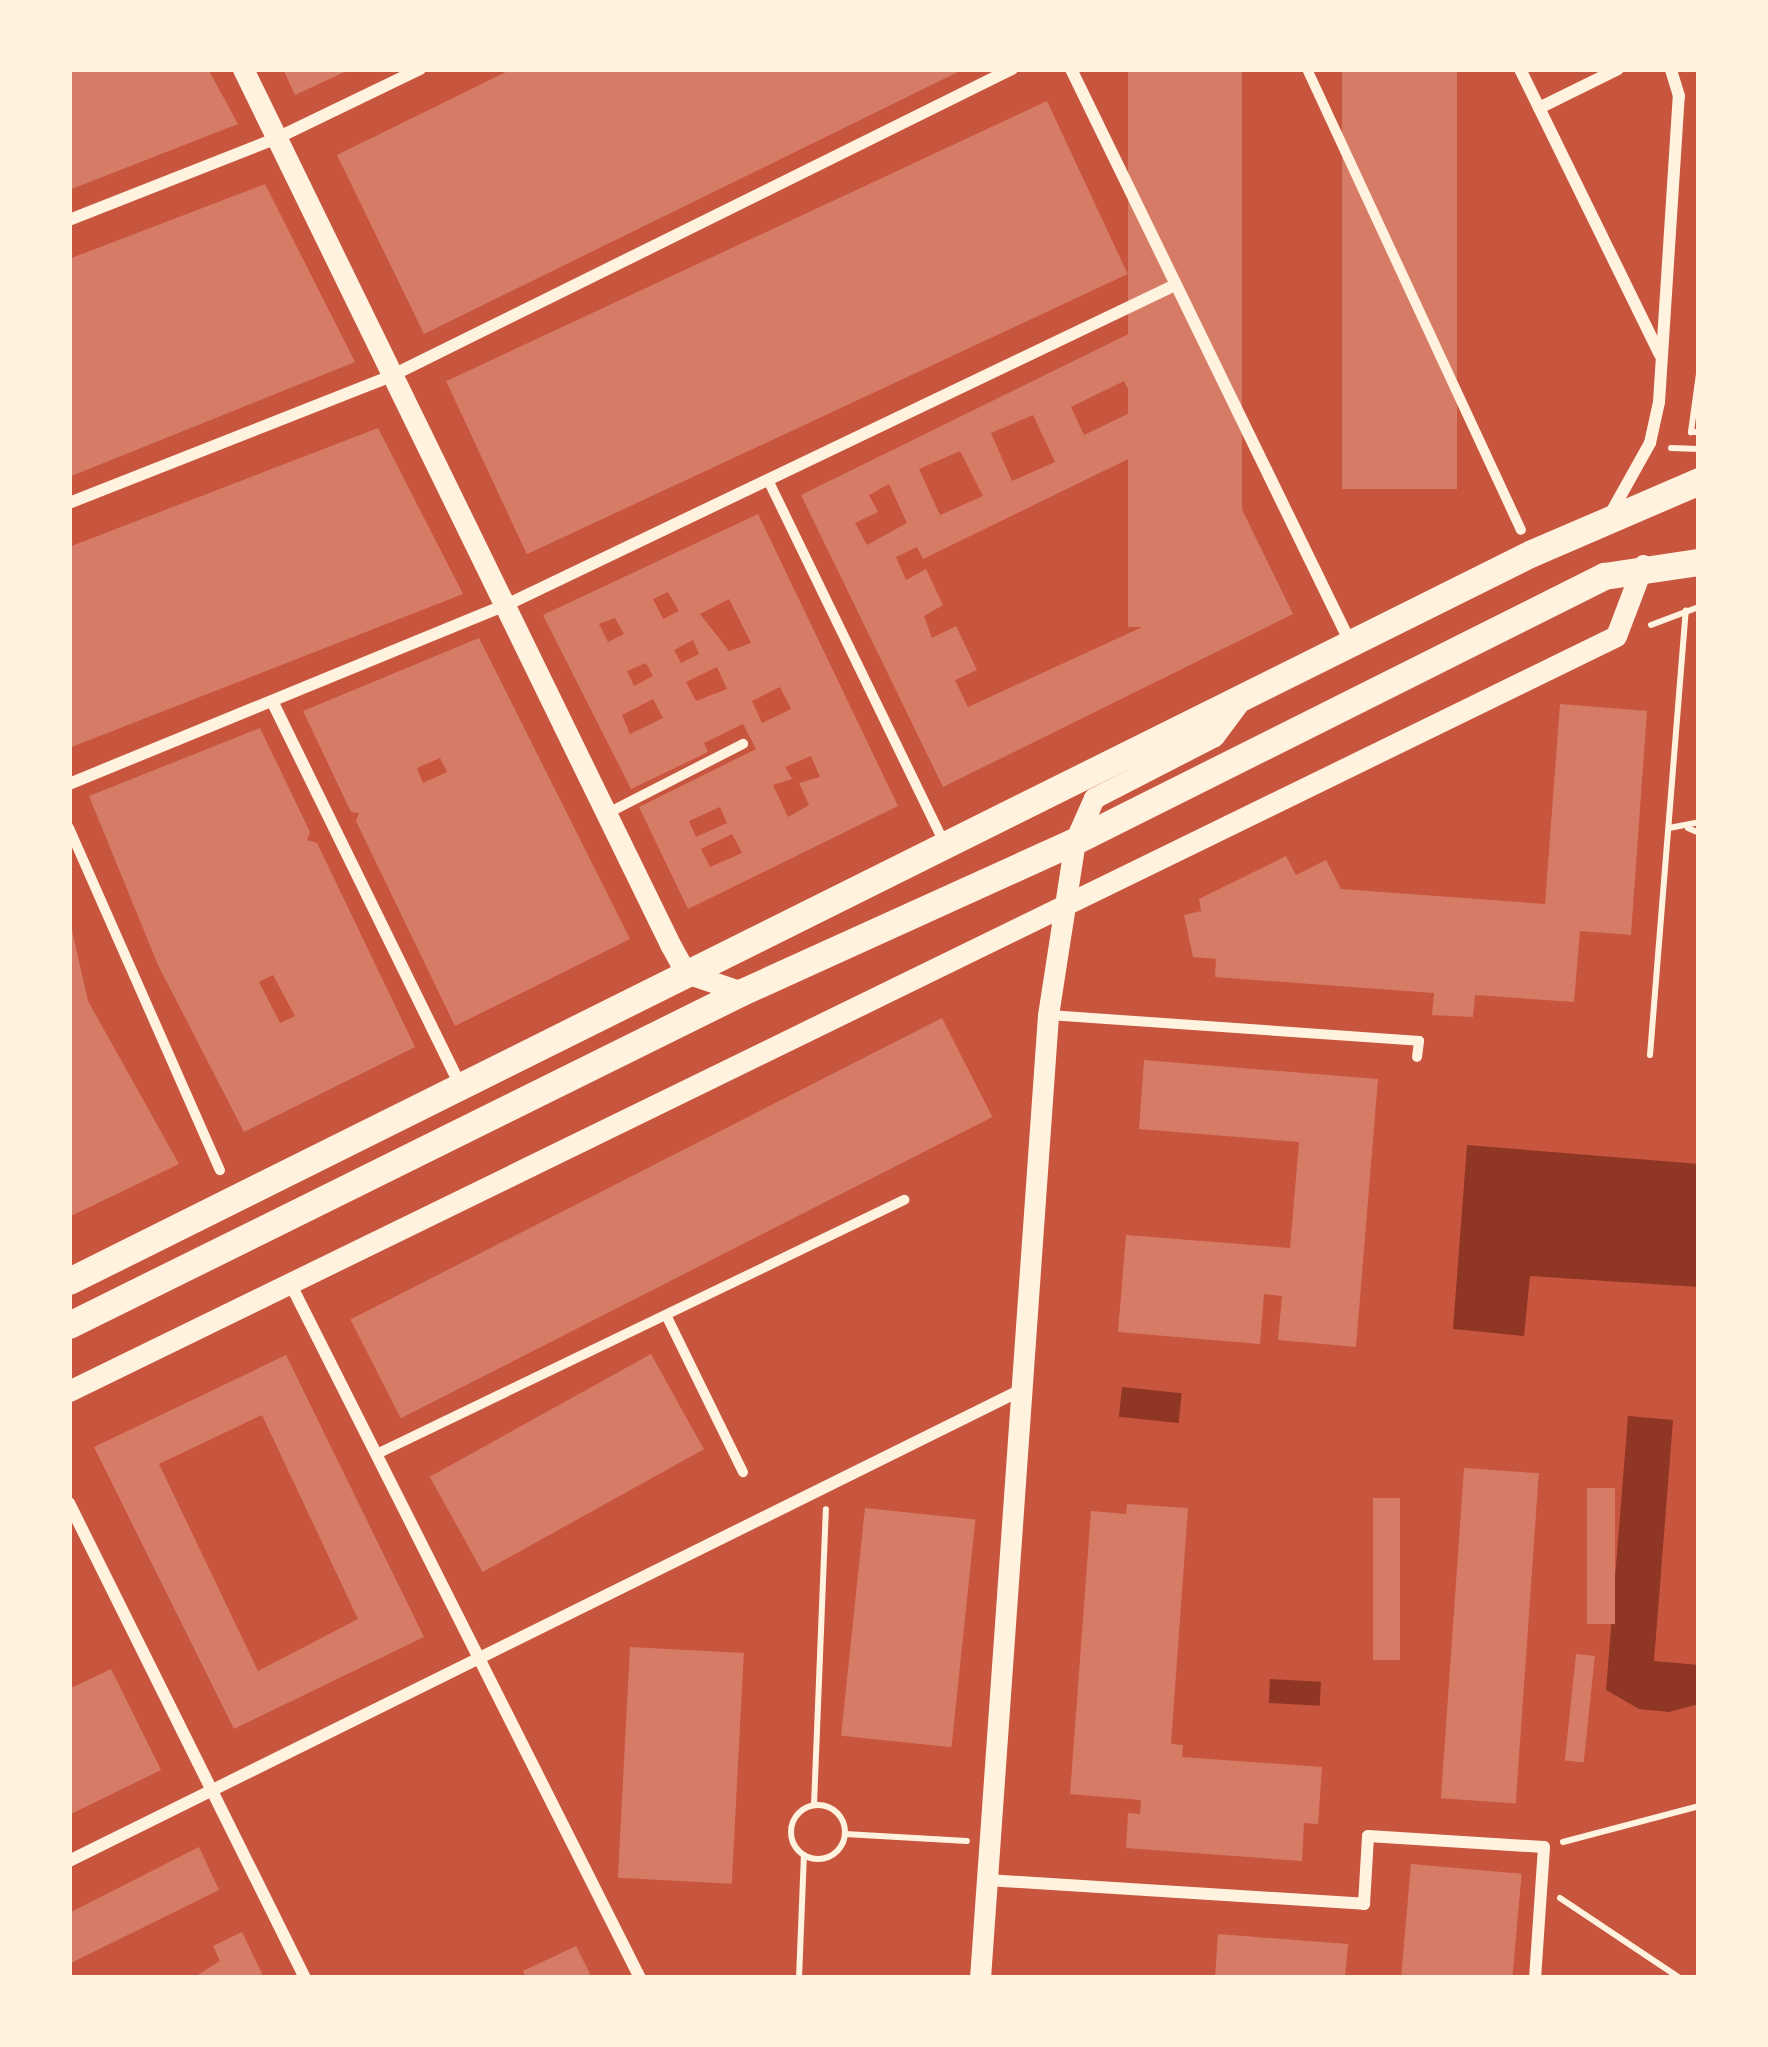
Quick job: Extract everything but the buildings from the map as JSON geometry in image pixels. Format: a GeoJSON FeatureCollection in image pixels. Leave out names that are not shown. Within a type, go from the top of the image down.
{"type":"FeatureCollection","features":[{"type":"Feature","properties":{"kind":"main road"},"geometry":{"type":"LineString","coordinates":[[69,1281],[945,844],[1606,520],[1699,481]]}},
{"type":"Feature","properties":{"kind":"main road"},"geometry":{"type":"LineString","coordinates":[[69,1325],[742,992],[1075,841],[1556,598],[1642,565],[1699,562]]}},
{"type":"Feature","properties":{"kind":"street"},"geometry":{"type":"LineString","coordinates":[[243,69],[389,377],[686,973],[742,992]]}},
{"type":"Feature","properties":{"kind":"street"},"geometry":{"type":"LineString","coordinates":[[69,220],[277,138],[420,69]]}},
{"type":"Feature","properties":{"kind":"street"},"geometry":{"type":"LineString","coordinates":[[69,503],[389,377],[1012,69]]}},
{"type":"Feature","properties":{"kind":"street"},"geometry":{"type":"LineString","coordinates":[[1071,69],[1351,645]]}},
{"type":"Feature","properties":{"kind":"street"},"geometry":{"type":"LineString","coordinates":[[1307,69],[1521,530]]}},
{"type":"Feature","properties":{"kind":"street"},"geometry":{"type":"LineString","coordinates":[[1520,69],[1660,356]]}},
{"type":"Feature","properties":{"kind":"street"},"geometry":{"type":"LineString","coordinates":[[1539,107],[1618,69]]}},
{"type":"Feature","properties":{"kind":"street"},"geometry":{"type":"LineString","coordinates":[[1606,520],[1651,443],[1679,96],[1672,69]]}},
{"type":"Feature","properties":{"kind":"street"},"geometry":{"type":"LineString","coordinates":[[69,784],[506,605],[1175,285]]}},
{"type":"Feature","properties":{"kind":"street"},"geometry":{"type":"LineString","coordinates":[[769,480],[945,844]]}},
{"type":"Feature","properties":{"kind":"street"},"geometry":{"type":"LineString","coordinates":[[69,1391],[1622,632],[1642,565]]}},
{"type":"Feature","properties":{"kind":"street"},"geometry":{"type":"LineString","coordinates":[[980,1978],[1048,1015],[1075,841],[1094,798],[1214,736],[1240,701]]}},
{"type":"Feature","properties":{"kind":"street"},"geometry":{"type":"LineString","coordinates":[[273,703],[460,1084]]}},
{"type":"Feature","properties":{"kind":"street"},"geometry":{"type":"LineString","coordinates":[[606,814],[743,744]]}},
{"type":"Feature","properties":{"kind":"street"},"geometry":{"type":"LineString","coordinates":[[69,828],[220,1170]]}},
{"type":"Feature","properties":{"kind":"street"},"geometry":{"type":"LineString","coordinates":[[1048,1015],[1419,1041],[1417,1057]]}},
{"type":"Feature","properties":{"kind":"street"},"geometry":{"type":"LineString","coordinates":[[381,1452],[904,1200]]}},
{"type":"Feature","properties":{"kind":"street"},"geometry":{"type":"LineString","coordinates":[[290,1282],[381,1452],[640,1978]]}},
{"type":"Feature","properties":{"kind":"street"},"geometry":{"type":"LineString","coordinates":[[666,1316],[743,1472]]}},
{"type":"Feature","properties":{"kind":"street"},"geometry":{"type":"LineString","coordinates":[[69,1861],[1022,1390]]}},
{"type":"Feature","properties":{"kind":"street"},"geometry":{"type":"LineString","coordinates":[[69,1503],[305,1978]]}},
{"type":"Feature","properties":{"kind":"street"},"geometry":{"type":"LineString","coordinates":[[987,1880],[1364,1904],[1368,1836],[1544,1846],[1534,1978]]}},
{"type":"Feature","properties":{"kind":"path"},"geometry":{"type":"LineString","coordinates":[[1699,374],[1691,432],[1699,432]]}},
{"type":"Feature","properties":{"kind":"path"},"geometry":{"type":"LineString","coordinates":[[1651,1055],[1686,610]]}},
{"type":"Feature","properties":{"kind":"path"},"geometry":{"type":"LineString","coordinates":[[1688,828],[1699,821]]}},
{"type":"Feature","properties":{"kind":"path"},"geometry":{"type":"LineString","coordinates":[[1669,828],[1699,833]]}},
{"type":"Feature","properties":{"kind":"path"},"geometry":{"type":"LineString","coordinates":[[799,1978],[804,1855],[791,1824],[814,1805],[827,1487]]}},
{"type":"Feature","properties":{"kind":"path"},"geometry":{"type":"LineString","coordinates":[[814,1805],[835,1810],[845,1834]]}},
{"type":"Feature","properties":{"kind":"path"},"geometry":{"type":"LineString","coordinates":[[1544,1846],[1699,1806]]}},
{"type":"Feature","properties":{"kind":"path"},"geometry":{"type":"LineString","coordinates":[[845,1834],[990,1842]]}},
{"type":"Feature","properties":{"kind":"path"},"geometry":{"type":"LineString","coordinates":[[804,1855],[831,1856],[845,1834]]}},
{"type":"Feature","properties":{"kind":"path"},"geometry":{"type":"LineString","coordinates":[[1540,1890],[1574,1904],[1680,1978]]}},
{"type":"Feature","properties":{"kind":"shaded area"},"geometry":{"type":"Polygon","coordinates":[[[1467,1145],[1699,1164],[1699,1287],[1530,1276],[1524,1336],[1453,1329],[1467,1145]]]}},
{"type":"Feature","properties":{"kind":"shaded area"},"geometry":{"type":"Polygon","coordinates":[[[1122,1387],[1182,1393],[1179,1423],[1119,1417],[1122,1387]]]}},
{"type":"Feature","properties":{"kind":"shaded area"},"geometry":{"type":"Polygon","coordinates":[[[1628,1416],[1673,1420],[1654,1661],[1699,1665],[1699,1704],[1669,1712],[1639,1709],[1606,1690],[1628,1416]]]}},
{"type":"Feature","properties":{"kind":"shaded area"},"geometry":{"type":"Polygon","coordinates":[[[1270,1679],[1321,1682],[1320,1706],[1269,1703],[1270,1679]]]}}]}
